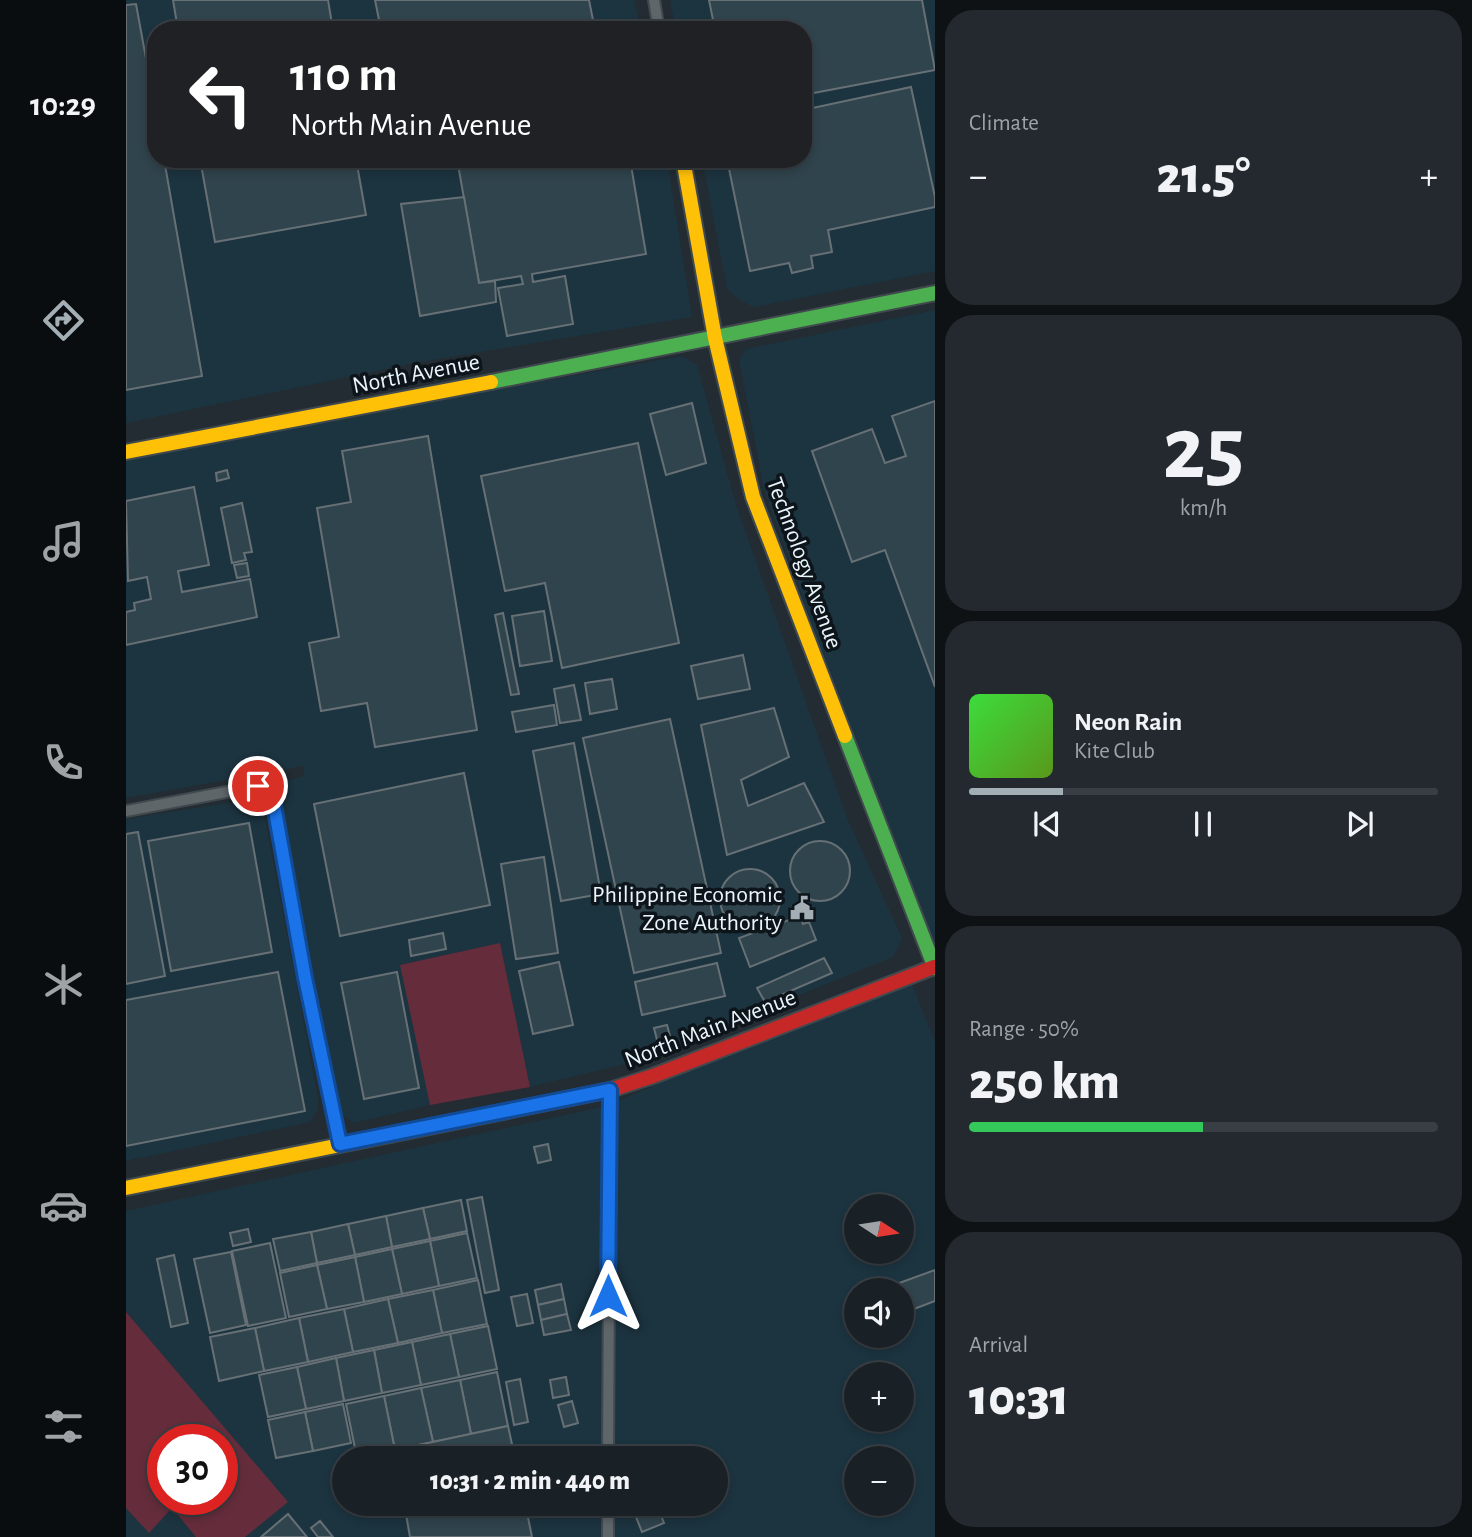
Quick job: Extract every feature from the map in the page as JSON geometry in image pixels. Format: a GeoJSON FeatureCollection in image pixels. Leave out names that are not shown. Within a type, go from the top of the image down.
{"type":"FeatureCollection","features":[{"type":"Feature","properties":{"kind":"street"},"geometry":{"type":"LineString","coordinates":[[654,0],[658,21]]}},
{"type":"Feature","properties":{"kind":"street","name":"Technology Avenue"},"geometry":{"type":"LineString","coordinates":[[685,168],[715,338],[753,496],[934,967]]}},
{"type":"Feature","properties":{"kind":"street","name":"North Avenue"},"geometry":{"type":"LineString","coordinates":[[126,452],[935,293]]}},
{"type":"Feature","properties":{"kind":"street"},"geometry":{"type":"LineString","coordinates":[[126,811],[258,786],[267,788],[272,794],[305,978],[340,1144]]}},
{"type":"Feature","properties":{"kind":"street","name":"North Main Avenue"},"geometry":{"type":"LineString","coordinates":[[126,1188],[610,1090],[664,1072],[934,967]]}},
{"type":"Feature","properties":{"kind":"street"},"geometry":{"type":"LineString","coordinates":[[608,1446],[610,1090]]}},
{"type":"Feature","properties":{"kind":"street"},"geometry":{"type":"LineString","coordinates":[[608,1516],[608,1537]]}},
{"type":"Feature","properties":{"kind":"shaded area"},"geometry":{"type":"Polygon","coordinates":[[[126,0],[634,0],[639,21],[147,21],[147,168],[668,168],[692,317],[415,363],[126,423],[126,0]]]}},
{"type":"Feature","properties":{"kind":"shaded area"},"geometry":{"type":"Polygon","coordinates":[[[670,0],[935,0],[935,271],[754,307],[727,289],[704,168],[812,168],[812,21],[674,21],[670,0]]]}},
{"type":"Feature","properties":{"kind":"shaded area"},"geometry":{"type":"Polygon","coordinates":[[[935,310],[935,945],[814,629],[764,489],[739,360],[746,349],[935,310]]]}},
{"type":"Feature","properties":{"kind":"shaded area"},"geometry":{"type":"Polygon","coordinates":[[[682,356],[697,365],[737,508],[848,820],[902,938],[898,948],[893,957],[633,1062],[530,1087],[500,943],[401,965],[430,1105],[354,1123],[337,1111],[309,975],[277,795],[284,782],[304,776],[303,766],[126,798],[126,456],[682,356]]]}},
{"type":"Feature","properties":{"kind":"shaded area"},"geometry":{"type":"Polygon","coordinates":[[[261,798],[318,1109],[310,1122],[126,1161],[126,819],[261,798]]]}},
{"type":"Feature","properties":{"kind":"shaded area"},"geometry":{"type":"Polygon","coordinates":[[[500,943],[530,1087],[430,1105],[400,965],[500,943]]]}},
{"type":"Feature","properties":{"kind":"shaded area"},"geometry":{"type":"Polygon","coordinates":[[[897,982],[913,986],[935,1042],[935,1537],[245,1537],[287,1502],[238,1444],[238,1424],[221,1424],[126,1312],[126,1211],[606,1106],[897,982]]]}},
{"type":"Feature","properties":{"kind":"shaded area"},"geometry":{"type":"Polygon","coordinates":[[[126,1312],[221,1424],[147,1424],[147,1515],[166,1515],[149,1533],[126,1508],[126,1312]]]}},
{"type":"Feature","properties":{"kind":"shaded area"},"geometry":{"type":"Polygon","coordinates":[[[238,1443],[288,1502],[245,1537],[196,1537],[178,1515],[238,1515],[238,1443]]]}},
{"type":"Feature","properties":{"kind":"shaded area"},"geometry":{"type":"Polygon","coordinates":[[[126,1508],[149,1532],[165,1515],[178,1515],[196,1537],[126,1537],[126,1508]]]}},
{"type":"Feature","properties":{"kind":"building"},"geometry":{"type":"Polygon","coordinates":[[[173,0],[328,0],[332,21],[176,21],[173,0]]]}},
{"type":"Feature","properties":{"kind":"building"},"geometry":{"type":"Polygon","coordinates":[[[375,0],[589,0],[593,21],[379,21],[375,0]]]}},
{"type":"Feature","properties":{"kind":"building"},"geometry":{"type":"Polygon","coordinates":[[[709,0],[922,0],[935,70],[812,93],[812,21],[713,21],[709,0]]]}},
{"type":"Feature","properties":{"kind":"building"},"geometry":{"type":"Polygon","coordinates":[[[136,4],[147,64],[147,168],[166,168],[202,376],[126,390],[126,5],[136,4]]]}},
{"type":"Feature","properties":{"kind":"building"},"geometry":{"type":"Polygon","coordinates":[[[911,87],[935,207],[828,230],[832,252],[811,256],[813,268],[792,273],[789,263],[750,271],[729,168],[812,168],[812,108],[911,87]]]}},
{"type":"Feature","properties":{"kind":"building"},"geometry":{"type":"Polygon","coordinates":[[[202,168],[358,168],[366,215],[215,242],[202,168]]]}},
{"type":"Feature","properties":{"kind":"building"},"geometry":{"type":"Polygon","coordinates":[[[459,168],[632,168],[646,254],[532,274],[533,282],[565,276],[573,324],[507,336],[498,288],[523,284],[521,276],[479,283],[459,168]]]}},
{"type":"Feature","properties":{"kind":"building"},"geometry":{"type":"Polygon","coordinates":[[[464,197],[479,283],[495,281],[496,302],[420,316],[401,204],[464,197]]]}},
{"type":"Feature","properties":{"kind":"building"},"geometry":{"type":"Polygon","coordinates":[[[935,401],[935,687],[885,550],[852,562],[812,451],[872,429],[885,463],[906,456],[892,416],[935,401]]]}},
{"type":"Feature","properties":{"kind":"building"},"geometry":{"type":"Polygon","coordinates":[[[692,403],[706,463],[666,475],[650,414],[692,403]]]}},
{"type":"Feature","properties":{"kind":"building"},"geometry":{"type":"Polygon","coordinates":[[[428,436],[477,730],[375,747],[367,703],[321,711],[309,643],[339,637],[317,508],[351,502],[342,451],[428,436]]]}},
{"type":"Feature","properties":{"kind":"building"},"geometry":{"type":"Polygon","coordinates":[[[638,443],[679,643],[562,668],[545,583],[505,591],[481,476],[638,443]]]}},
{"type":"Feature","properties":{"kind":"building"},"geometry":{"type":"Polygon","coordinates":[[[227,470],[229,478],[217,481],[216,473],[227,470]]]}},
{"type":"Feature","properties":{"kind":"building"},"geometry":{"type":"Polygon","coordinates":[[[194,487],[209,565],[178,571],[182,592],[250,579],[257,617],[126,645],[126,612],[135,610],[134,603],[151,599],[147,577],[128,581],[126,501],[194,487]]]}},
{"type":"Feature","properties":{"kind":"building"},"geometry":{"type":"Polygon","coordinates":[[[242,503],[252,552],[244,553],[246,560],[232,563],[221,508],[242,503]]]}},
{"type":"Feature","properties":{"kind":"building"},"geometry":{"type":"Polygon","coordinates":[[[247,563],[249,576],[237,578],[234,565],[247,563]]]}},
{"type":"Feature","properties":{"kind":"building"},"geometry":{"type":"Polygon","coordinates":[[[544,611],[552,661],[520,666],[512,616],[544,611]]]}},
{"type":"Feature","properties":{"kind":"building"},"geometry":{"type":"Polygon","coordinates":[[[503,613],[519,694],[511,695],[495,615],[503,613]]]}},
{"type":"Feature","properties":{"kind":"building"},"geometry":{"type":"Polygon","coordinates":[[[743,655],[750,689],[698,699],[691,666],[743,655]]]}},
{"type":"Feature","properties":{"kind":"building"},"geometry":{"type":"Polygon","coordinates":[[[612,679],[617,709],[590,714],[585,683],[612,679]]]}},
{"type":"Feature","properties":{"kind":"building"},"geometry":{"type":"Polygon","coordinates":[[[574,685],[581,720],[560,723],[554,689],[574,685]]]}},
{"type":"Feature","properties":{"kind":"building"},"geometry":{"type":"Polygon","coordinates":[[[554,705],[557,725],[516,732],[512,712],[554,705]]]}},
{"type":"Feature","properties":{"kind":"building"},"geometry":{"type":"Polygon","coordinates":[[[774,708],[789,757],[741,780],[748,806],[804,783],[824,822],[727,855],[701,725],[774,708]]]}},
{"type":"Feature","properties":{"kind":"building"},"geometry":{"type":"Polygon","coordinates":[[[670,719],[721,953],[634,973],[583,738],[670,719]]]}},
{"type":"Feature","properties":{"kind":"building"},"geometry":{"type":"Polygon","coordinates":[[[574,743],[601,894],[561,901],[533,751],[574,743]]]}},
{"type":"Feature","properties":{"kind":"building"},"geometry":{"type":"Polygon","coordinates":[[[464,773],[490,905],[340,936],[314,804],[464,773]]]}},
{"type":"Feature","properties":{"kind":"building"},"geometry":{"type":"Polygon","coordinates":[[[249,823],[272,952],[171,971],[148,841],[249,823]]]}},
{"type":"Feature","properties":{"kind":"building"},"geometry":{"type":"Polygon","coordinates":[[[138,832],[165,976],[126,984],[126,834],[138,832]]]}},
{"type":"Feature","properties":{"kind":"building"},"geometry":{"type":"Polygon","coordinates":[[[814,841],[826,841],[845,854],[850,871],[848,883],[837,896],[826,901],[814,901],[795,888],[790,877],[790,865],[803,846],[814,841]]]}},
{"type":"Feature","properties":{"kind":"building"},"geometry":{"type":"Polygon","coordinates":[[[544,857],[558,953],[516,959],[501,864],[544,857]]]}},
{"type":"Feature","properties":{"kind":"building"},"geometry":{"type":"Polygon","coordinates":[[[744,869],[756,869],[775,882],[780,899],[778,911],[767,924],[756,929],[744,929],[725,916],[720,905],[720,893],[733,874],[744,869]]]}},
{"type":"Feature","properties":{"kind":"building"},"geometry":{"type":"Polygon","coordinates":[[[800,916],[803,924],[809,922],[816,940],[750,967],[739,938],[800,916]]]}},
{"type":"Feature","properties":{"kind":"building"},"geometry":{"type":"Polygon","coordinates":[[[443,933],[446,949],[411,956],[409,940],[443,933]]]}},
{"type":"Feature","properties":{"kind":"building"},"geometry":{"type":"Polygon","coordinates":[[[824,958],[832,973],[765,1002],[757,988],[824,958]]]}},
{"type":"Feature","properties":{"kind":"building"},"geometry":{"type":"Polygon","coordinates":[[[559,962],[573,1025],[533,1034],[519,971],[559,962]]]}},
{"type":"Feature","properties":{"kind":"building"},"geometry":{"type":"Polygon","coordinates":[[[717,963],[725,996],[642,1015],[635,982],[717,963]]]}},
{"type":"Feature","properties":{"kind":"building"},"geometry":{"type":"Polygon","coordinates":[[[278,972],[305,1111],[126,1146],[126,1000],[278,972]]]}},
{"type":"Feature","properties":{"kind":"building"},"geometry":{"type":"Polygon","coordinates":[[[397,972],[419,1088],[364,1099],[341,983],[397,972]]]}},
{"type":"Feature","properties":{"kind":"building"},"geometry":{"type":"Polygon","coordinates":[[[667,1025],[670,1036],[657,1040],[654,1028],[667,1025]]]}},
{"type":"Feature","properties":{"kind":"building"},"geometry":{"type":"Polygon","coordinates":[[[548,1144],[551,1160],[538,1163],[534,1147],[548,1144]]]}},
{"type":"Feature","properties":{"kind":"building"},"geometry":{"type":"Polygon","coordinates":[[[482,1197],[499,1290],[485,1293],[467,1200],[482,1197]]]}},
{"type":"Feature","properties":{"kind":"building"},"geometry":{"type":"Polygon","coordinates":[[[461,1200],[467,1231],[430,1239],[423,1208],[461,1200]]]}},
{"type":"Feature","properties":{"kind":"building"},"geometry":{"type":"Polygon","coordinates":[[[423,1208],[430,1239],[392,1247],[386,1216],[423,1208]]]}},
{"type":"Feature","properties":{"kind":"building"},"geometry":{"type":"Polygon","coordinates":[[[386,1216],[392,1247],[355,1255],[348,1224],[386,1216]]]}},
{"type":"Feature","properties":{"kind":"building"},"geometry":{"type":"Polygon","coordinates":[[[348,1224],[355,1255],[317,1263],[311,1232],[348,1224]]]}},
{"type":"Feature","properties":{"kind":"building"},"geometry":{"type":"Polygon","coordinates":[[[248,1229],[251,1242],[233,1246],[230,1233],[248,1229]]]}},
{"type":"Feature","properties":{"kind":"building"},"geometry":{"type":"Polygon","coordinates":[[[311,1232],[317,1263],[280,1271],[273,1239],[311,1232]]]}},
{"type":"Feature","properties":{"kind":"building"},"geometry":{"type":"Polygon","coordinates":[[[467,1233],[477,1278],[439,1286],[430,1241],[467,1233]]]}},
{"type":"Feature","properties":{"kind":"building"},"geometry":{"type":"Polygon","coordinates":[[[430,1241],[439,1286],[402,1294],[392,1249],[430,1241]]]}},
{"type":"Feature","properties":{"kind":"building"},"geometry":{"type":"Polygon","coordinates":[[[270,1243],[286,1318],[248,1326],[232,1251],[270,1243]]]}},
{"type":"Feature","properties":{"kind":"building"},"geometry":{"type":"Polygon","coordinates":[[[392,1249],[402,1294],[364,1302],[355,1257],[392,1249]]]}},
{"type":"Feature","properties":{"kind":"building"},"geometry":{"type":"Polygon","coordinates":[[[231,1252],[246,1325],[210,1333],[194,1259],[231,1252]]]}},
{"type":"Feature","properties":{"kind":"building"},"geometry":{"type":"Polygon","coordinates":[[[174,1255],[188,1323],[171,1327],[157,1259],[174,1255]]]}},
{"type":"Feature","properties":{"kind":"building"},"geometry":{"type":"Polygon","coordinates":[[[355,1257],[364,1302],[327,1309],[317,1265],[355,1257]]]}},
{"type":"Feature","properties":{"kind":"building"},"geometry":{"type":"Polygon","coordinates":[[[317,1265],[327,1309],[289,1317],[280,1273],[317,1265]]]}},
{"type":"Feature","properties":{"kind":"building"},"geometry":{"type":"Polygon","coordinates":[[[935,1270],[935,1301],[914,1309],[913,1278],[935,1270]]]}},
{"type":"Feature","properties":{"kind":"building"},"geometry":{"type":"Polygon","coordinates":[[[478,1280],[487,1324],[442,1333],[433,1290],[478,1280]]]}},
{"type":"Feature","properties":{"kind":"building"},"geometry":{"type":"Polygon","coordinates":[[[561,1284],[564,1299],[538,1305],[535,1290],[561,1284]]]}},
{"type":"Feature","properties":{"kind":"building"},"geometry":{"type":"Polygon","coordinates":[[[433,1290],[442,1333],[398,1343],[388,1299],[433,1290]]]}},
{"type":"Feature","properties":{"kind":"building"},"geometry":{"type":"Polygon","coordinates":[[[527,1294],[533,1323],[517,1326],[511,1297],[527,1294]]]}},
{"type":"Feature","properties":{"kind":"building"},"geometry":{"type":"Polygon","coordinates":[[[388,1299],[398,1343],[353,1352],[344,1309],[388,1299]]]}},
{"type":"Feature","properties":{"kind":"building"},"geometry":{"type":"Polygon","coordinates":[[[564,1299],[567,1314],[541,1320],[538,1305],[564,1299]]]}},
{"type":"Feature","properties":{"kind":"building"},"geometry":{"type":"Polygon","coordinates":[[[344,1309],[353,1352],[308,1362],[299,1318],[344,1309]]]}},
{"type":"Feature","properties":{"kind":"building"},"geometry":{"type":"Polygon","coordinates":[[[567,1314],[571,1330],[544,1335],[541,1320],[567,1314]]]}},
{"type":"Feature","properties":{"kind":"building"},"geometry":{"type":"Polygon","coordinates":[[[299,1318],[308,1362],[264,1371],[255,1328],[299,1318]]]}},
{"type":"Feature","properties":{"kind":"building"},"geometry":{"type":"Polygon","coordinates":[[[488,1326],[497,1369],[459,1377],[450,1334],[488,1326]]]}},
{"type":"Feature","properties":{"kind":"building"},"geometry":{"type":"Polygon","coordinates":[[[255,1328],[264,1371],[219,1381],[210,1337],[255,1328]]]}},
{"type":"Feature","properties":{"kind":"building"},"geometry":{"type":"Polygon","coordinates":[[[450,1334],[459,1377],[421,1385],[412,1342],[450,1334]]]}},
{"type":"Feature","properties":{"kind":"building"},"geometry":{"type":"Polygon","coordinates":[[[412,1342],[421,1385],[382,1393],[374,1350],[412,1342]]]}},
{"type":"Feature","properties":{"kind":"building"},"geometry":{"type":"Polygon","coordinates":[[[374,1350],[382,1393],[344,1401],[336,1358],[374,1350]]]}},
{"type":"Feature","properties":{"kind":"building"},"geometry":{"type":"Polygon","coordinates":[[[336,1358],[344,1401],[306,1409],[297,1367],[336,1358]]]}},
{"type":"Feature","properties":{"kind":"building"},"geometry":{"type":"Polygon","coordinates":[[[297,1367],[306,1409],[268,1417],[259,1375],[297,1367]]]}},
{"type":"Feature","properties":{"kind":"building"},"geometry":{"type":"Polygon","coordinates":[[[497,1372],[508,1426],[471,1434],[460,1380],[497,1372]]]}},
{"type":"Feature","properties":{"kind":"building"},"geometry":{"type":"Polygon","coordinates":[[[566,1377],[569,1395],[553,1398],[550,1380],[566,1377]]]}},
{"type":"Feature","properties":{"kind":"building"},"geometry":{"type":"Polygon","coordinates":[[[520,1379],[528,1422],[514,1425],[506,1382],[520,1379]]]}},
{"type":"Feature","properties":{"kind":"building"},"geometry":{"type":"Polygon","coordinates":[[[460,1380],[471,1434],[433,1442],[421,1388],[460,1380]]]}},
{"type":"Feature","properties":{"kind":"building"},"geometry":{"type":"Polygon","coordinates":[[[421,1388],[433,1442],[394,1446],[384,1396],[421,1388]]]}},
{"type":"Feature","properties":{"kind":"building"},"geometry":{"type":"Polygon","coordinates":[[[384,1396],[394,1446],[355,1446],[346,1404],[384,1396]]]}},
{"type":"Feature","properties":{"kind":"building"},"geometry":{"type":"Polygon","coordinates":[[[572,1401],[578,1423],[564,1427],[558,1405],[572,1401]]]}},
{"type":"Feature","properties":{"kind":"building"},"geometry":{"type":"Polygon","coordinates":[[[343,1404],[351,1443],[313,1451],[305,1412],[343,1404]]]}},
{"type":"Feature","properties":{"kind":"building"},"geometry":{"type":"Polygon","coordinates":[[[305,1412],[313,1451],[276,1458],[268,1420],[305,1412]]]}},
{"type":"Feature","properties":{"kind":"building"},"geometry":{"type":"Polygon","coordinates":[[[508,1426],[512,1446],[414,1446],[508,1426]]]}},
{"type":"Feature","properties":{"kind":"building"},"geometry":{"type":"Polygon","coordinates":[[[288,1514],[307,1537],[261,1537],[288,1514]]]}},
{"type":"Feature","properties":{"kind":"building"},"geometry":{"type":"Polygon","coordinates":[[[406,1516],[528,1516],[532,1537],[410,1537],[406,1516]]]}},
{"type":"Feature","properties":{"kind":"building"},"geometry":{"type":"Polygon","coordinates":[[[636,1516],[661,1516],[664,1523],[642,1532],[636,1516]]]}},
{"type":"Feature","properties":{"kind":"building"},"geometry":{"type":"Polygon","coordinates":[[[320,1521],[333,1537],[318,1537],[311,1528],[320,1521]]]}},
{"type":"Feature","properties":{"kind":"traffic: fast"},"geometry":{"type":"LineString","coordinates":[[491,382],[935,293]]}},
{"type":"Feature","properties":{"kind":"traffic: fast"},"geometry":{"type":"LineString","coordinates":[[845,736],[935,968]]}},
{"type":"Feature","properties":{"kind":"traffic: slow"},"geometry":{"type":"LineString","coordinates":[[685,168],[715,338],[753,497],[845,736]]}},
{"type":"Feature","properties":{"kind":"traffic: slow"},"geometry":{"type":"LineString","coordinates":[[126,452],[491,382]]}},
{"type":"Feature","properties":{"kind":"traffic: slow"},"geometry":{"type":"LineString","coordinates":[[126,1188],[390,1135]]}},
{"type":"Feature","properties":{"kind":"traffic: jam"},"geometry":{"type":"LineString","coordinates":[[390,1135],[610,1090],[653,1076],[934,967]]}},
{"type":"Feature","properties":{"kind":"place","name":"Philippine Economic Zone Authority"},"geometry":{"type":"Point","coordinates":[802,908]}},
{"type":"Feature","properties":{"kind":"route"},"geometry":{"type":"LineString","coordinates":[[258,786],[267,788],[272,794],[305,978],[340,1144],[610,1090],[608,1296]]}}]}
